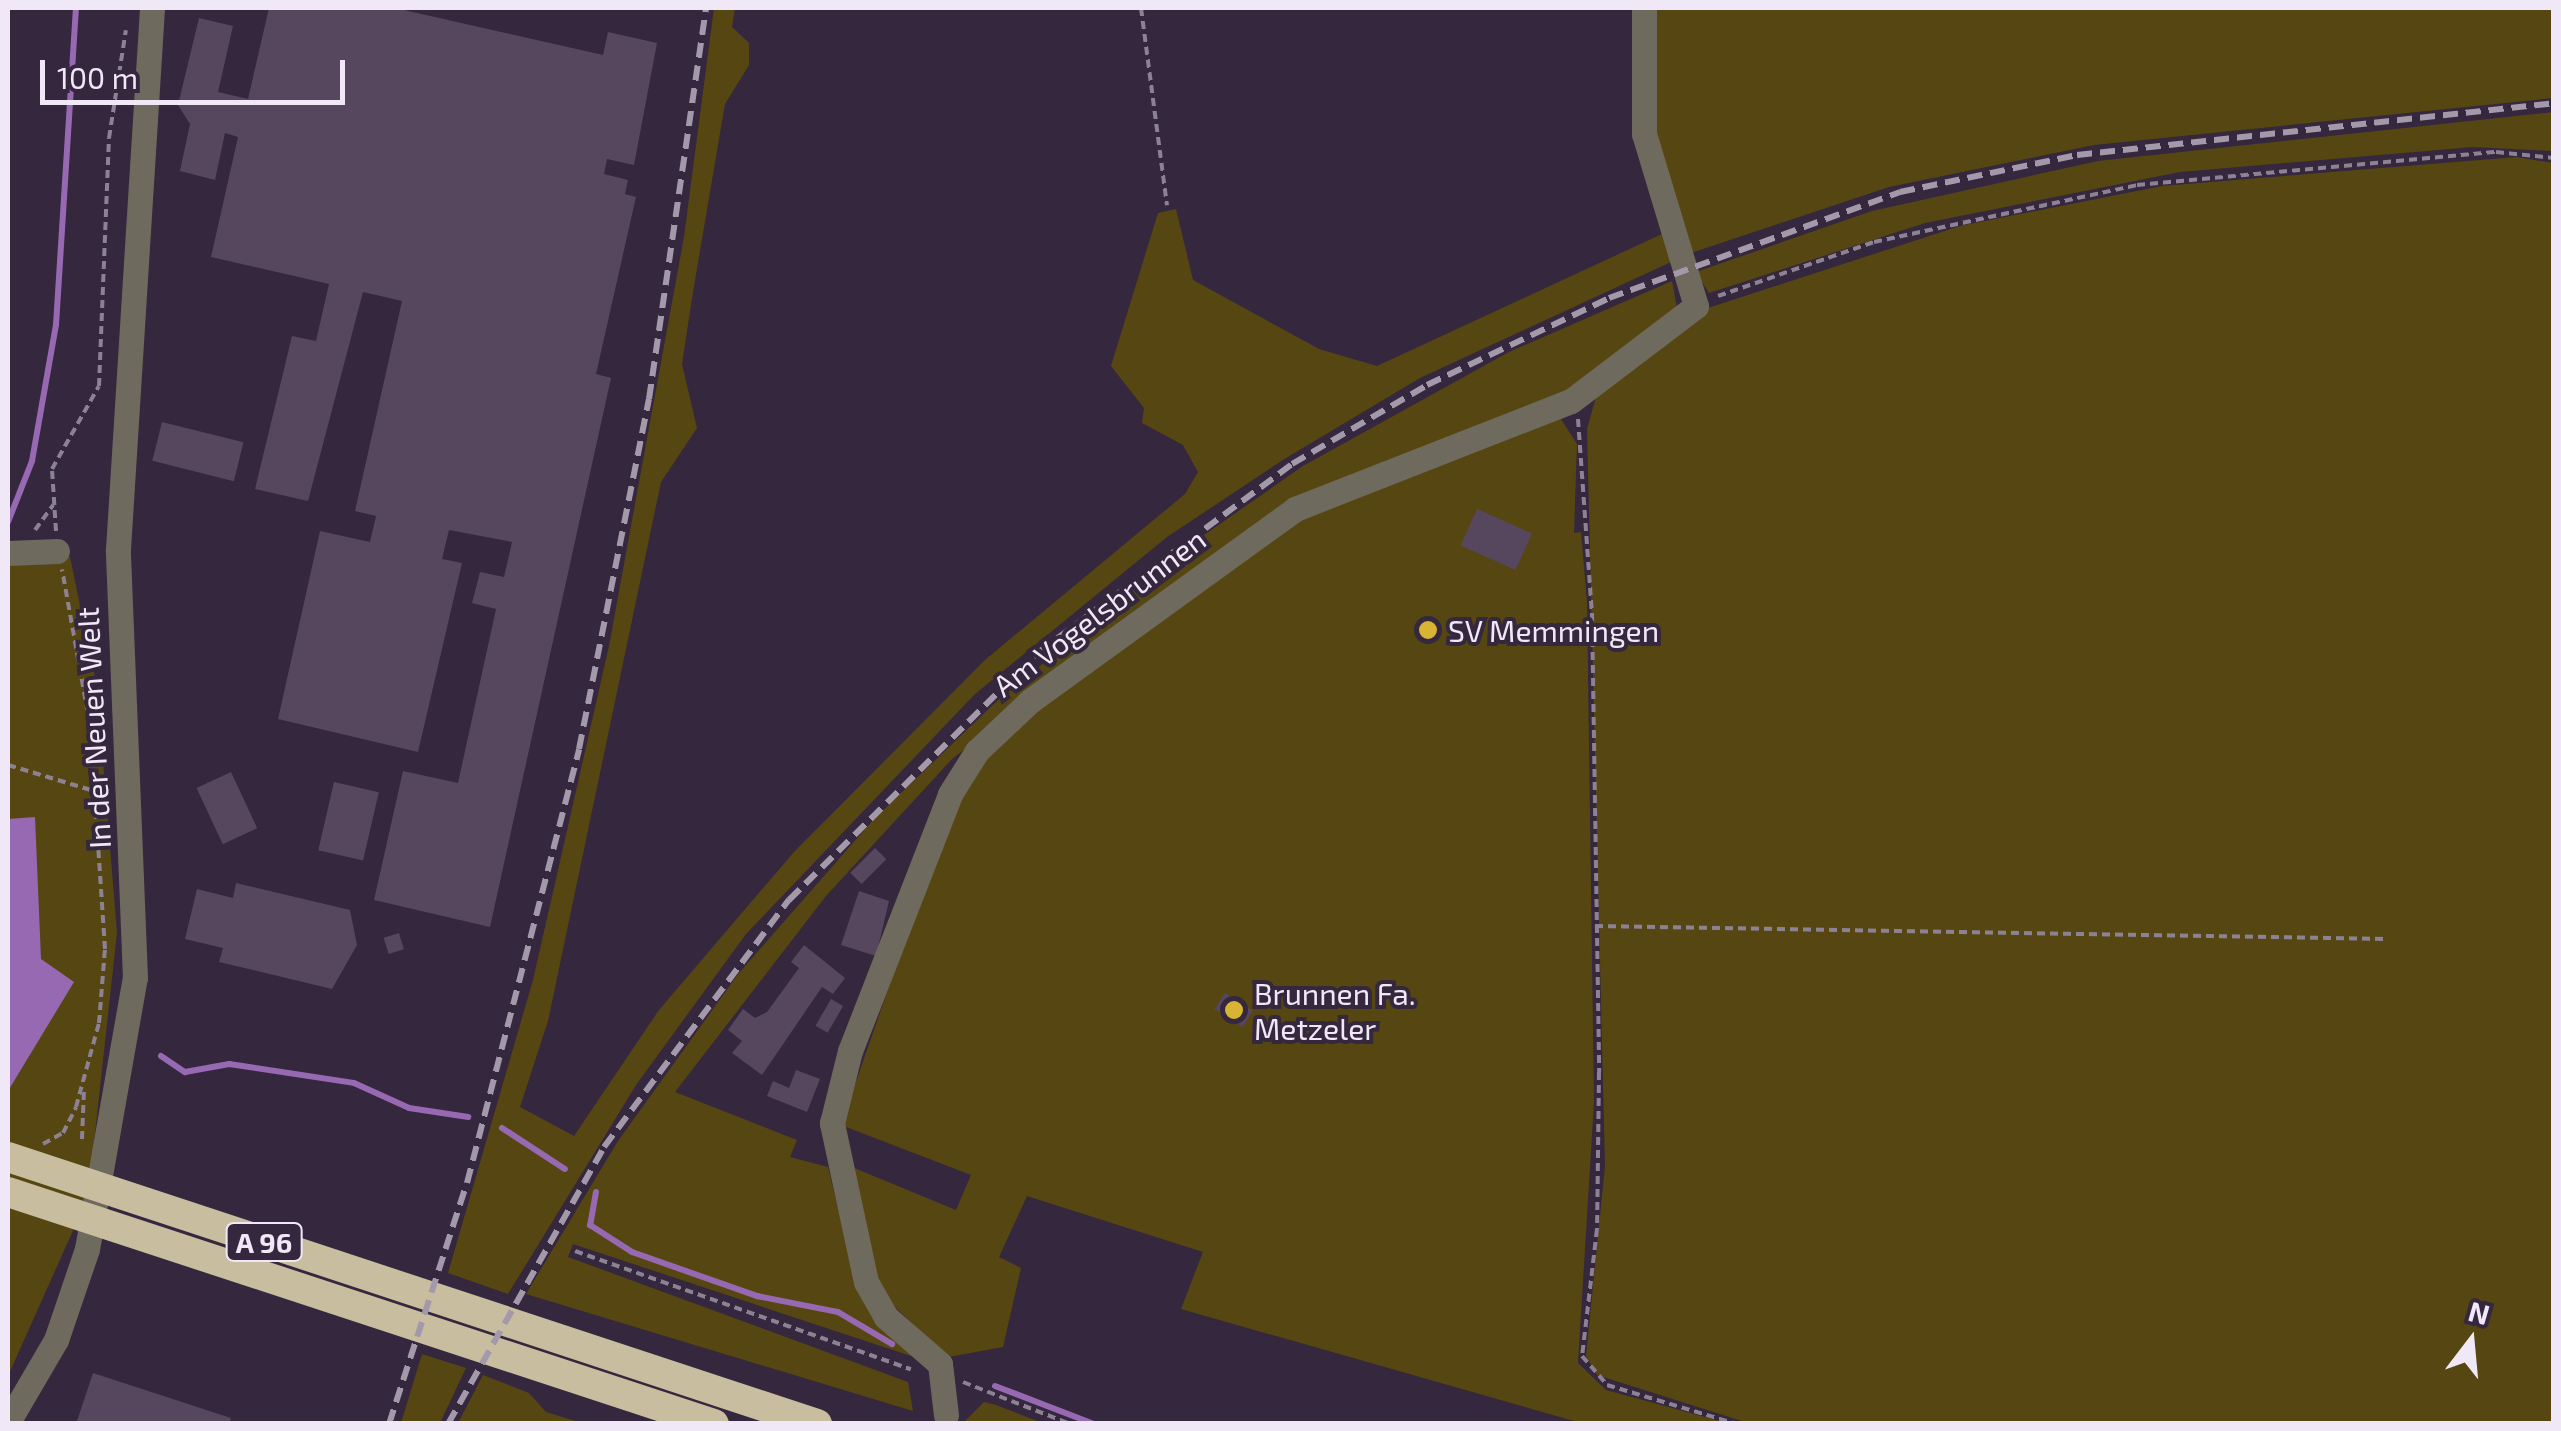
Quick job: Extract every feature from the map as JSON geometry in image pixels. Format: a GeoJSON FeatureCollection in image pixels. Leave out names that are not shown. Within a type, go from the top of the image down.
{"type":"FeatureCollection","features":[{"type":"Feature","properties":{"kind":"highway","name":"A 96"},"geometry":{"type":"LineString","coordinates":[[22,1152],[520,1326],[818,1424]]}},
{"type":"Feature","properties":{"kind":"highway","name":"A 96"},"geometry":{"type":"LineString","coordinates":[[8,1192],[714,1424]]}},
{"type":"Feature","properties":{"kind":"street","name":"In der Neuen Welt"},"geometry":{"type":"LineString","coordinates":[[8,1422],[56,1340],[87,1249],[135,978],[118,549],[152,8]]}},
{"type":"Feature","properties":{"kind":"street"},"geometry":{"type":"LineString","coordinates":[[1644,8],[1644,134],[1696,306]]}},
{"type":"Feature","properties":{"kind":"street","name":"Am Vogelsbrunnen"},"geometry":{"type":"LineString","coordinates":[[945,1373],[873,1298],[842,1198],[832,1123],[850,1050],[968,762],[1078,662],[1296,508],[1571,401],[1696,306]]}},
{"type":"Feature","properties":{"kind":"street"},"geometry":{"type":"LineString","coordinates":[[8,552],[57,551]]}},
{"type":"Feature","properties":{"kind":"street"},"geometry":{"type":"LineString","coordinates":[[945,1373],[946,1415]]}},
{"type":"Feature","properties":{"kind":"path"},"geometry":{"type":"LineString","coordinates":[[1141,8],[1167,205]]}},
{"type":"Feature","properties":{"kind":"path"},"geometry":{"type":"LineString","coordinates":[[22,1152],[63,1133],[99,1023],[105,948],[95,791],[77,625],[57,551],[52,470],[99,386],[108,138],[126,26]]}},
{"type":"Feature","properties":{"kind":"path"},"geometry":{"type":"LineString","coordinates":[[1696,306],[1874,242],[2137,185],[2496,152],[2554,158]]}},
{"type":"Feature","properties":{"kind":"path"},"geometry":{"type":"LineString","coordinates":[[1571,401],[1592,613],[1599,1174],[1582,1356],[1607,1385],[1737,1424]]}},
{"type":"Feature","properties":{"kind":"path"},"geometry":{"type":"LineString","coordinates":[[8,765],[95,791]]}},
{"type":"Feature","properties":{"kind":"path"},"geometry":{"type":"LineString","coordinates":[[1595,926],[2387,940]]}},
{"type":"Feature","properties":{"kind":"path"},"geometry":{"type":"LineString","coordinates":[[575,1251],[908,1368],[945,1373],[1070,1424]]}},
{"type":"Feature","properties":{"kind":"shaded area"},"geometry":{"type":"Polygon","coordinates":[[[714,8],[735,8],[732,27],[749,43],[749,65],[725,104],[682,364],[697,428],[661,482],[548,1021],[520,1107],[574,1136],[659,1010],[794,852],[985,660],[1185,494],[1198,472],[1183,445],[1142,423],[1144,408],[1111,366],[1158,213],[1176,209],[1193,280],[1319,349],[1377,366],[1662,234],[1671,262],[1420,378],[1286,458],[1167,537],[975,694],[746,934],[636,1085],[508,1294],[448,1273],[533,980],[609,646],[684,237],[714,8]]]}},
{"type":"Feature","properties":{"kind":"shaded area"},"geometry":{"type":"Polygon","coordinates":[[[1651,8],[2553,8],[2553,98],[2094,145],[1889,187],[1685,255],[1650,129],[1651,8]]]}},
{"type":"Feature","properties":{"kind":"shaded area"},"geometry":{"type":"Polygon","coordinates":[[[2553,112],[2553,151],[2473,147],[2180,172],[1925,223],[1709,293],[1696,272],[1872,211],[2098,161],[2553,112]]]}},
{"type":"Feature","properties":{"kind":"shaded area"},"geometry":{"type":"Polygon","coordinates":[[[2517,157],[2553,163],[2553,1423],[1748,1423],[1597,1375],[1586,1356],[1605,1166],[1587,429],[1596,397],[1699,311],[1960,226],[2162,186],[2517,157]]]}},
{"type":"Feature","properties":{"kind":"shaded area"},"geometry":{"type":"Polygon","coordinates":[[[1672,281],[1677,308],[1577,387],[1287,504],[952,759],[826,896],[675,1092],[797,1140],[790,1157],[828,1167],[843,1229],[920,1359],[573,1244],[568,1257],[908,1382],[913,1411],[526,1294],[618,1141],[739,973],[874,819],[996,702],[1177,554],[1303,466],[1509,352],[1672,281]]]}},
{"type":"Feature","properties":{"kind":"shaded area"},"geometry":{"type":"Polygon","coordinates":[[[1559,416],[1577,444],[1574,533],[1581,532],[1587,602],[1594,1102],[1578,1363],[1606,1390],[1727,1423],[1581,1423],[1181,1309],[1203,1252],[1027,1196],[999,1257],[1021,1268],[1003,1347],[948,1357],[878,1291],[842,1163],[956,1210],[971,1175],[841,1125],[952,805],[1001,736],[1305,511],[1559,416]]]}},
{"type":"Feature","properties":{"kind":"shaded area"},"geometry":{"type":"Polygon","coordinates":[[[8,557],[70,557],[97,687],[117,933],[88,1197],[8,1376],[8,557]]]}},
{"type":"Feature","properties":{"kind":"shaded area"},"geometry":{"type":"Polygon","coordinates":[[[35,817],[41,959],[74,982],[8,1091],[8,819],[35,817]]]}},
{"type":"Feature","properties":{"kind":"shaded area"},"geometry":{"type":"Polygon","coordinates":[[[422,1354],[466,1368],[440,1423],[401,1423],[422,1354]]]}},
{"type":"Feature","properties":{"kind":"shaded area"},"geometry":{"type":"Polygon","coordinates":[[[483,1375],[529,1393],[546,1412],[582,1423],[458,1423],[483,1375]]]}},
{"type":"Feature","properties":{"kind":"shaded area"},"geometry":{"type":"Polygon","coordinates":[[[984,1402],[996,1405],[1042,1423],[963,1423],[984,1402]]]}},
{"type":"Feature","properties":{"kind":"building"},"geometry":{"type":"Polygon","coordinates":[[[269,8],[395,8],[603,55],[608,32],[657,43],[634,165],[607,159],[604,174],[628,180],[625,194],[636,197],[596,374],[611,378],[490,927],[374,900],[403,771],[458,783],[496,609],[472,603],[480,572],[504,577],[512,542],[449,530],[442,559],[462,563],[418,752],[278,719],[320,531],[370,542],[376,516],[355,511],[402,301],[363,292],[308,501],[255,489],[292,336],[316,341],[329,284],[211,257],[238,137],[225,133],[215,180],[180,171],[190,124],[178,105],[199,18],[233,26],[218,92],[248,99],[269,8]]]}},
{"type":"Feature","properties":{"kind":"building"},"geometry":{"type":"Polygon","coordinates":[[[162,422],[244,442],[234,481],[152,461],[162,422]]]}},
{"type":"Feature","properties":{"kind":"building"},"geometry":{"type":"Polygon","coordinates":[[[1477,509],[1532,533],[1516,570],[1461,546],[1477,509]]]}},
{"type":"Feature","properties":{"kind":"building"},"geometry":{"type":"Polygon","coordinates":[[[231,772],[257,828],[223,844],[197,788],[231,772]]]}},
{"type":"Feature","properties":{"kind":"building"},"geometry":{"type":"Polygon","coordinates":[[[334,782],[379,792],[363,861],[318,850],[334,782]]]}},
{"type":"Feature","properties":{"kind":"building"},"geometry":{"type":"Polygon","coordinates":[[[875,848],[886,859],[862,884],[850,873],[875,848]]]}},
{"type":"Feature","properties":{"kind":"building"},"geometry":{"type":"Polygon","coordinates":[[[236,883],[350,910],[357,945],[332,989],[219,962],[223,948],[185,939],[197,889],[233,898],[236,883]]]}},
{"type":"Feature","properties":{"kind":"building"},"geometry":{"type":"Polygon","coordinates":[[[859,891],[889,901],[876,956],[841,945],[859,891]]]}},
{"type":"Feature","properties":{"kind":"building"},"geometry":{"type":"Polygon","coordinates":[[[399,933],[404,949],[389,954],[384,938],[399,933]]]}},
{"type":"Feature","properties":{"kind":"building"},"geometry":{"type":"Polygon","coordinates":[[[804,945],[845,978],[833,994],[822,987],[762,1075],[732,1053],[742,1041],[728,1030],[743,1009],[755,1018],[767,1012],[799,968],[791,962],[804,945]]]}},
{"type":"Feature","properties":{"kind":"building","name":"Brunnen Fa. Metzeler"},"geometry":{"type":"Polygon","coordinates":[[[1225,993],[1253,1011],[1242,1027],[1215,1009],[1225,993]]]}},
{"type":"Feature","properties":{"kind":"building"},"geometry":{"type":"Polygon","coordinates":[[[831,999],[843,1006],[828,1033],[816,1026],[831,999]]]}},
{"type":"Feature","properties":{"kind":"building"},"geometry":{"type":"Polygon","coordinates":[[[796,1070],[820,1079],[807,1112],[767,1096],[773,1081],[789,1088],[796,1070]]]}},
{"type":"Feature","properties":{"kind":"building"},"geometry":{"type":"Polygon","coordinates":[[[93,1373],[231,1418],[229,1424],[76,1424],[93,1373]]]}},
{"type":"Feature","properties":{"kind":"waterway"},"geometry":{"type":"LineString","coordinates":[[8,522],[32,461],[56,325],[76,8]]}},
{"type":"Feature","properties":{"kind":"waterway"},"geometry":{"type":"LineString","coordinates":[[161,1056],[185,1072],[229,1064],[354,1083],[409,1108],[468,1117]]}},
{"type":"Feature","properties":{"kind":"waterway"},"geometry":{"type":"LineString","coordinates":[[502,1128],[565,1169]]}},
{"type":"Feature","properties":{"kind":"waterway"},"geometry":{"type":"LineString","coordinates":[[596,1192],[590,1225],[632,1252],[757,1296],[838,1312],[892,1344]]}},
{"type":"Feature","properties":{"kind":"waterway"},"geometry":{"type":"LineString","coordinates":[[995,1386],[1094,1424]]}},
{"type":"Feature","properties":{"kind":"railway"},"geometry":{"type":"LineString","coordinates":[[389,1424],[467,1183],[579,749],[649,399],[706,8]]}},
{"type":"Feature","properties":{"kind":"railway"},"geometry":{"type":"LineString","coordinates":[[448,1424],[604,1147],[789,900],[1039,652],[1292,464],[1427,385],[1609,298],[1900,192],[2077,155],[2554,103]]}},
{"type":"Feature","properties":{"kind":"place","name":"SV Memmingen"},"geometry":{"type":"Point","coordinates":[1428,630]}},
{"type":"Feature","properties":{"kind":"place","name":"Brunnen Fa. Metzeler"},"geometry":{"type":"Point","coordinates":[1234,1010]}}]}
